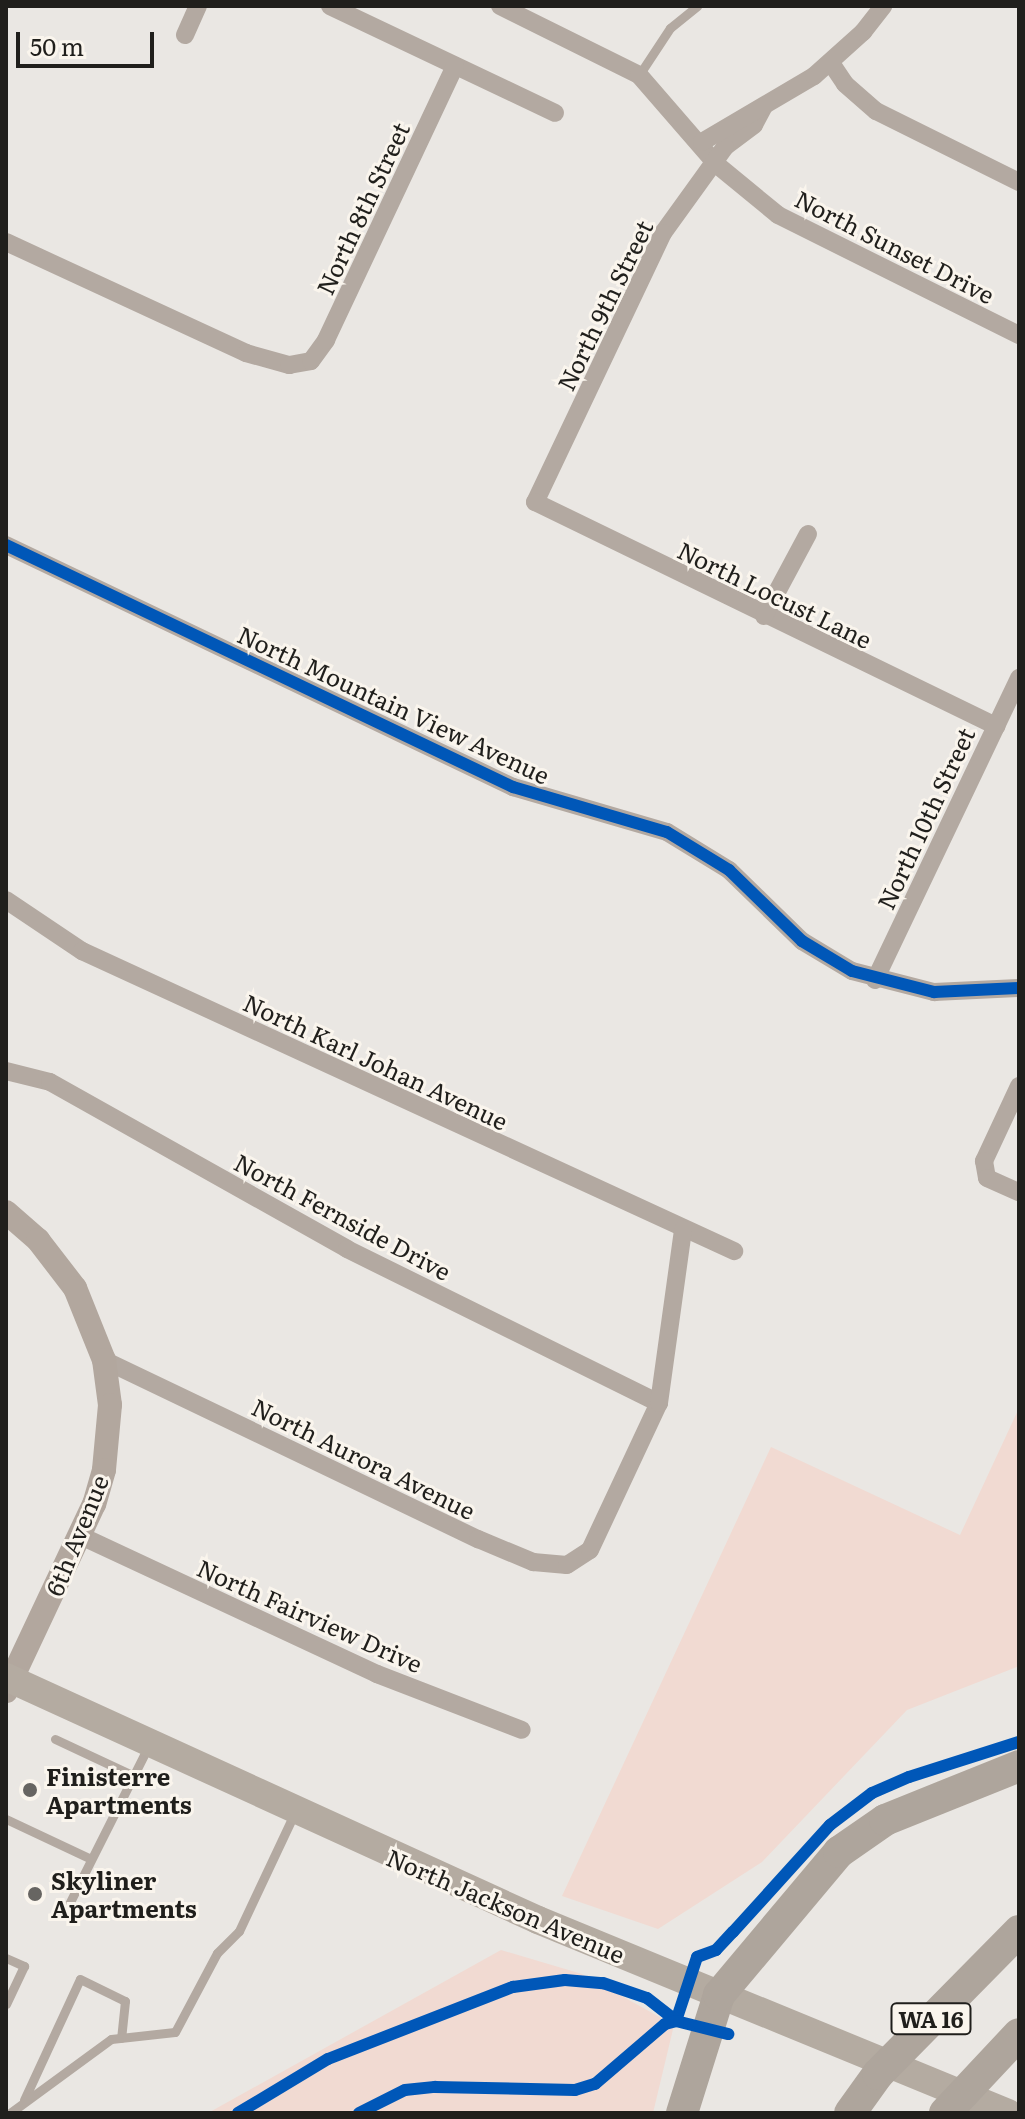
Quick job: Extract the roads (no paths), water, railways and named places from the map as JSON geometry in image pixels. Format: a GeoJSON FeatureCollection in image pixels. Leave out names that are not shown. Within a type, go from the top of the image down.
{"type":"FeatureCollection","features":[{"type":"Feature","properties":{"kind":"highway"},"geometry":{"type":"LineString","coordinates":[[682,2113],[719,1995],[839,1852],[885,1820],[1019,1766]]}},
{"type":"Feature","properties":{"kind":"highway","name":"WA 16"},"geometry":{"type":"LineString","coordinates":[[850,2113],[878,2074],[1019,1931]]}},
{"type":"Feature","properties":{"kind":"highway","name":"WA 16"},"geometry":{"type":"LineString","coordinates":[[945,2113],[1019,2034]]}},
{"type":"Feature","properties":{"kind":"highway"},"geometry":{"type":"LineString","coordinates":[[972,2113],[1019,2049]]}},
{"type":"Feature","properties":{"kind":"main road","name":"North Jackson Avenue"},"geometry":{"type":"LineString","coordinates":[[8,1683],[719,1995],[1008,2113]]}},
{"type":"Feature","properties":{"kind":"street"},"geometry":{"type":"LineString","coordinates":[[185,35],[198,6]]}},
{"type":"Feature","properties":{"kind":"street"},"geometry":{"type":"LineString","coordinates":[[330,6],[555,113]]}},
{"type":"Feature","properties":{"kind":"street"},"geometry":{"type":"LineString","coordinates":[[500,6],[639,75]]}},
{"type":"Feature","properties":{"kind":"street","name":"North 9th Street"},"geometry":{"type":"LineString","coordinates":[[702,142],[831,63],[883,6]]}},
{"type":"Feature","properties":{"kind":"street"},"geometry":{"type":"LineString","coordinates":[[831,63],[845,84],[876,111],[1019,182]]}},
{"type":"Feature","properties":{"kind":"street","name":"North 8th Street"},"geometry":{"type":"LineString","coordinates":[[6,242],[246,353],[281,364],[303,363],[317,356],[326,340],[455,66]]}},
{"type":"Feature","properties":{"kind":"street","name":"North Sunset Drive"},"geometry":{"type":"LineString","coordinates":[[639,75],[702,142],[716,164],[789,222],[1019,335]]}},
{"type":"Feature","properties":{"kind":"street","name":"North 9th Street"},"geometry":{"type":"LineString","coordinates":[[535,502],[663,233],[716,164],[725,147],[754,125],[764,106]]}},
{"type":"Feature","properties":{"kind":"street","name":"North Locust Lane"},"geometry":{"type":"LineString","coordinates":[[535,502],[764,616],[996,726]]}},
{"type":"Feature","properties":{"kind":"street"},"geometry":{"type":"LineString","coordinates":[[764,616],[808,534]]}},
{"type":"Feature","properties":{"kind":"street","name":"North Mountain View Avenue"},"geometry":{"type":"LineString","coordinates":[[6,545],[513,787],[667,832],[729,870],[802,941],[875,980],[934,992],[1019,988]]}},
{"type":"Feature","properties":{"kind":"street","name":"North 10th Street"},"geometry":{"type":"LineString","coordinates":[[875,980],[1019,678]]}},
{"type":"Feature","properties":{"kind":"street","name":"North Karl Johan Avenue"},"geometry":{"type":"LineString","coordinates":[[6,900],[82,951],[734,1251]]}},
{"type":"Feature","properties":{"kind":"street","name":"North Fernside Drive"},"geometry":{"type":"LineString","coordinates":[[6,1071],[50,1082],[347,1249],[659,1403]]}},
{"type":"Feature","properties":{"kind":"street"},"geometry":{"type":"LineString","coordinates":[[1019,1086],[984,1161],[987,1178],[1019,1192]]}},
{"type":"Feature","properties":{"kind":"street","name":"6th Avenue"},"geometry":{"type":"LineString","coordinates":[[6,1212],[38,1240],[75,1288],[104,1360],[109,1436],[104,1470],[81,1536],[8,1683]]}},
{"type":"Feature","properties":{"kind":"street"},"geometry":{"type":"LineString","coordinates":[[659,1403],[683,1230]]}},
{"type":"Feature","properties":{"kind":"street","name":"North Aurora Avenue"},"geometry":{"type":"LineString","coordinates":[[104,1360],[533,1562],[567,1565],[580,1561],[598,1536],[659,1403]]}},
{"type":"Feature","properties":{"kind":"street","name":"North Fairview Drive"},"geometry":{"type":"LineString","coordinates":[[81,1536],[377,1674],[522,1730]]}},
{"type":"Feature","properties":{"kind":"lane"},"geometry":{"type":"LineString","coordinates":[[639,75],[670,28],[697,6]]}},
{"type":"Feature","properties":{"kind":"lane"},"geometry":{"type":"LineString","coordinates":[[55,1739],[134,1776]]}},
{"type":"Feature","properties":{"kind":"lane"},"geometry":{"type":"LineString","coordinates":[[69,1904],[149,1743]]}},
{"type":"Feature","properties":{"kind":"lane"},"geometry":{"type":"LineString","coordinates":[[24,2100],[39,2095],[111,2039],[175,2032],[217,1953],[239,1931],[295,1811]]}},
{"type":"Feature","properties":{"kind":"lane"},"geometry":{"type":"LineString","coordinates":[[6,1819],[91,1859]]}},
{"type":"Feature","properties":{"kind":"lane"},"geometry":{"type":"LineString","coordinates":[[6,1958],[24,1966],[6,2004]]}},
{"type":"Feature","properties":{"kind":"lane"},"geometry":{"type":"LineString","coordinates":[[10,2113],[24,2100],[80,1979],[125,2001],[121,2038]]}},
{"type":"Feature","properties":{"kind":"place","name":"Finisterre Apartments"},"geometry":{"type":"Point","coordinates":[30,1790]}},
{"type":"Feature","properties":{"kind":"place","name":"Skyliner Apartments"},"geometry":{"type":"Point","coordinates":[35,1894]}}]}
